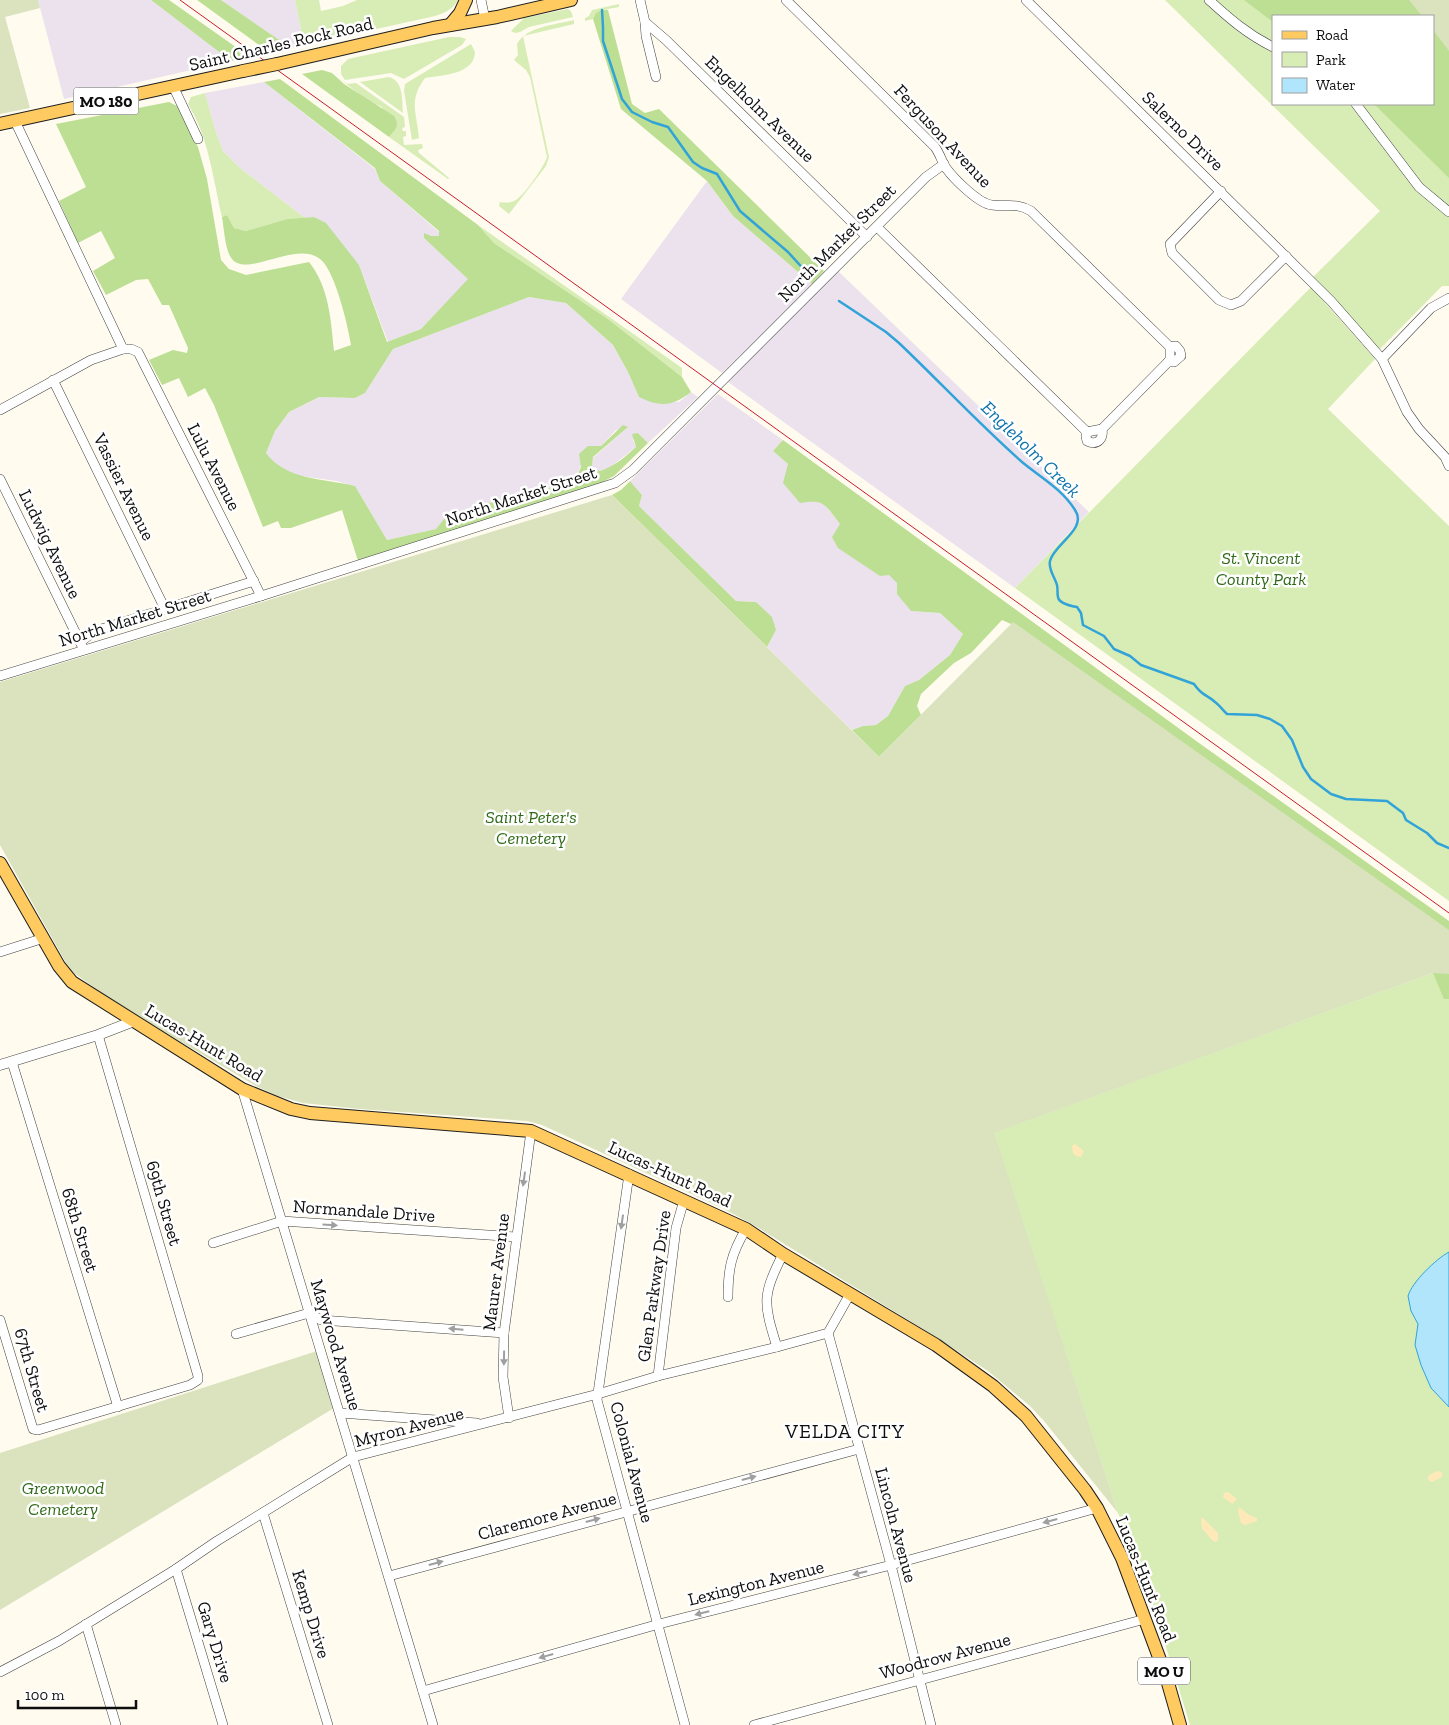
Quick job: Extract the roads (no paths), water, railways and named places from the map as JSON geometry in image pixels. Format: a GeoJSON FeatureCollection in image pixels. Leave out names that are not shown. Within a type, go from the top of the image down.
{"type":"FeatureCollection","features":[{"type":"Feature","properties":{"kind":"main road"},"geometry":{"type":"LineString","coordinates":[[450,25],[460,13],[466,0]]}},
{"type":"Feature","properties":{"kind":"main road","name":"Saint Charles Rock Road"},"geometry":{"type":"LineString","coordinates":[[0,124],[571,0]]}},
{"type":"Feature","properties":{"kind":"main road","name":"Lucas-Hunt Road"},"geometry":{"type":"LineString","coordinates":[[0,863],[59,966],[72,982],[242,1089],[291,1109],[310,1113],[531,1131],[746,1229],[850,1294],[936,1344],[993,1386],[1026,1416],[1097,1508],[1122,1558],[1166,1676],[1180,1725]]}},
{"type":"Feature","properties":{"kind":"street"},"geometry":{"type":"LineString","coordinates":[[481,0],[485,19]]}},
{"type":"Feature","properties":{"kind":"street"},"geometry":{"type":"LineString","coordinates":[[640,0],[656,77]]}},
{"type":"Feature","properties":{"kind":"street","name":"Ferguson Avenue"},"geometry":{"type":"LineString","coordinates":[[786,0],[935,148],[951,174],[982,202],[993,205],[1020,206],[1030,211],[1169,354],[1094,430],[877,227]]}},
{"type":"Feature","properties":{"kind":"street","name":"Salerno Drive"},"geometry":{"type":"LineString","coordinates":[[1026,0],[1316,285],[1382,359],[1407,412],[1449,466]]}},
{"type":"Feature","properties":{"kind":"street"},"geometry":{"type":"LineString","coordinates":[[1209,0],[1232,22],[1252,37],[1272,46]]}},
{"type":"Feature","properties":{"kind":"street","name":"Engelholm Avenue"},"geometry":{"type":"LineString","coordinates":[[645,22],[666,40],[867,237]]}},
{"type":"Feature","properties":{"kind":"street"},"geometry":{"type":"LineString","coordinates":[[173,86],[198,139]]}},
{"type":"Feature","properties":{"kind":"street"},"geometry":{"type":"LineString","coordinates":[[1357,105],[1419,187],[1449,212]]}},
{"type":"Feature","properties":{"kind":"street"},"geometry":{"type":"LineString","coordinates":[[0,410],[91,360],[122,349],[14,121]]}},
{"type":"Feature","properties":{"kind":"street","name":"North Market Street"},"geometry":{"type":"LineString","coordinates":[[0,676],[82,646],[261,596],[615,483],[633,470],[926,177],[944,164]]}},
{"type":"Feature","properties":{"kind":"street"},"geometry":{"type":"LineString","coordinates":[[1221,191],[1170,244],[1172,253],[1213,294],[1231,305],[1241,301],[1286,256]]}},
{"type":"Feature","properties":{"kind":"street"},"geometry":{"type":"LineString","coordinates":[[1382,359],[1431,308],[1449,298]]}},
{"type":"Feature","properties":{"kind":"street","name":"Lulu Avenue"},"geometry":{"type":"LineString","coordinates":[[122,349],[131,349],[138,352],[261,596]]}},
{"type":"Feature","properties":{"kind":"street","name":"Vassier Avenue"},"geometry":{"type":"LineString","coordinates":[[53,380],[165,608]]}},
{"type":"Feature","properties":{"kind":"street"},"geometry":{"type":"LineString","coordinates":[[1439,451],[1449,448]]}},
{"type":"Feature","properties":{"kind":"street","name":"Ludwig Avenue"},"geometry":{"type":"LineString","coordinates":[[0,479],[82,646]]}},
{"type":"Feature","properties":{"kind":"street"},"geometry":{"type":"LineString","coordinates":[[82,646],[95,631],[254,581]]}},
{"type":"Feature","properties":{"kind":"street"},"geometry":{"type":"LineString","coordinates":[[0,952],[44,938]]}},
{"type":"Feature","properties":{"kind":"street"},"geometry":{"type":"LineString","coordinates":[[0,1066],[134,1022]]}},
{"type":"Feature","properties":{"kind":"street","name":"69th Street"},"geometry":{"type":"LineString","coordinates":[[98,1035],[197,1371],[198,1380],[190,1385],[118,1407]]}},
{"type":"Feature","properties":{"kind":"street","name":"68th Street"},"geometry":{"type":"LineString","coordinates":[[12,1062],[118,1407]]}},
{"type":"Feature","properties":{"kind":"street","name":"Maywood Avenue"},"geometry":{"type":"LineString","coordinates":[[242,1089],[433,1725]]}},
{"type":"Feature","properties":{"kind":"street","name":"Maurer Avenue"},"geometry":{"type":"LineString","coordinates":[[509,1418],[503,1377],[504,1333],[531,1131]]}},
{"type":"Feature","properties":{"kind":"street","name":"Colonial Avenue"},"geometry":{"type":"LineString","coordinates":[[628,1174],[597,1400],[685,1725]]}},
{"type":"Feature","properties":{"kind":"street","name":"Glen Parkway Drive"},"geometry":{"type":"LineString","coordinates":[[658,1376],[676,1228],[684,1200]]}},
{"type":"Feature","properties":{"kind":"street","name":"Normandale Drive"},"geometry":{"type":"LineString","coordinates":[[213,1243],[282,1222],[516,1237]]}},
{"type":"Feature","properties":{"kind":"street"},"geometry":{"type":"LineString","coordinates":[[728,1297],[728,1271],[737,1245],[746,1229]]}},
{"type":"Feature","properties":{"kind":"street"},"geometry":{"type":"LineString","coordinates":[[777,1347],[767,1316],[766,1297],[770,1280],[784,1254]]}},
{"type":"Feature","properties":{"kind":"street"},"geometry":{"type":"LineString","coordinates":[[828,1333],[850,1294]]}},
{"type":"Feature","properties":{"kind":"street"},"geometry":{"type":"LineString","coordinates":[[236,1334],[310,1313],[321,1320],[504,1333]]}},
{"type":"Feature","properties":{"kind":"street","name":"67th Street"},"geometry":{"type":"LineString","coordinates":[[0,1320],[33,1429],[38,1430],[118,1407]]}},
{"type":"Feature","properties":{"kind":"street","name":"Myron Avenue"},"geometry":{"type":"LineString","coordinates":[[0,1672],[59,1641],[176,1569],[217,1540],[353,1457],[509,1418],[658,1376],[828,1333]]}},
{"type":"Feature","properties":{"kind":"street","name":"Lincoln Avenue"},"geometry":{"type":"LineString","coordinates":[[828,1333],[891,1565],[931,1725]]}},
{"type":"Feature","properties":{"kind":"street"},"geometry":{"type":"LineString","coordinates":[[340,1413],[485,1423]]}},
{"type":"Feature","properties":{"kind":"street","name":"Claremore Avenue"},"geometry":{"type":"LineString","coordinates":[[389,1576],[859,1449]]}},
{"type":"Feature","properties":{"kind":"street","name":"Lexington Avenue"},"geometry":{"type":"LineString","coordinates":[[422,1691],[659,1624],[891,1565],[1097,1508]]}},
{"type":"Feature","properties":{"kind":"street","name":"Kemp Drive"},"geometry":{"type":"LineString","coordinates":[[263,1513],[328,1725]]}},
{"type":"Feature","properties":{"kind":"street","name":"Gary Drive"},"geometry":{"type":"LineString","coordinates":[[176,1569],[223,1725]]}},
{"type":"Feature","properties":{"kind":"street","name":"Woodrow Avenue"},"geometry":{"type":"LineString","coordinates":[[754,1725],[1145,1619]]}},
{"type":"Feature","properties":{"kind":"street"},"geometry":{"type":"LineString","coordinates":[[86,1624],[116,1725]]}},
{"type":"Feature","properties":{"kind":"water"},"geometry":{"type":"Polygon","coordinates":[[[1449,1252],[1449,1407],[1431,1388],[1421,1365],[1415,1345],[1418,1324],[1411,1311],[1408,1296],[1414,1284],[1425,1271],[1449,1252]]]}},
{"type":"Feature","properties":{"kind":"waterway","name":"Engleholm Creek"},"geometry":{"type":"LineString","coordinates":[[602,10],[603,41],[622,99],[632,112],[652,122],[668,127],[693,162],[717,174],[740,211],[788,252],[808,274]]}},
{"type":"Feature","properties":{"kind":"waterway","name":"Engleholm Creek"},"geometry":{"type":"LineString","coordinates":[[839,301],[886,332],[899,343],[1006,448],[1070,503],[1078,517],[1077,524],[1053,555],[1050,567],[1057,585],[1059,599],[1066,604],[1077,607],[1081,613],[1083,625],[1104,636],[1114,649],[1130,656],[1141,665],[1194,684],[1199,691],[1216,703],[1227,714],[1257,715],[1270,719],[1282,726],[1292,740],[1303,767],[1311,779],[1331,794],[1346,799],[1387,801],[1403,813],[1406,820],[1427,833],[1437,843],[1449,848]]}},
{"type":"Feature","properties":{"kind":"tram line"},"geometry":{"type":"LineString","coordinates":[[180,0],[1449,913]]}},
{"type":"Feature","properties":{"kind":"district","name":"VELDA CITY"},"geometry":{"type":"Point","coordinates":[845,1431]}},
{"type":"Feature","properties":{"kind":"park label","name":"St. Vincent County Park"},"geometry":{"type":"Point","coordinates":[1261,568]}},
{"type":"Feature","properties":{"kind":"park label","name":"Saint Peter's Cemetery"},"geometry":{"type":"Point","coordinates":[531,828]}},
{"type":"Feature","properties":{"kind":"park label","name":"Greenwood Cemetery"},"geometry":{"type":"Point","coordinates":[63,1498]}}]}
